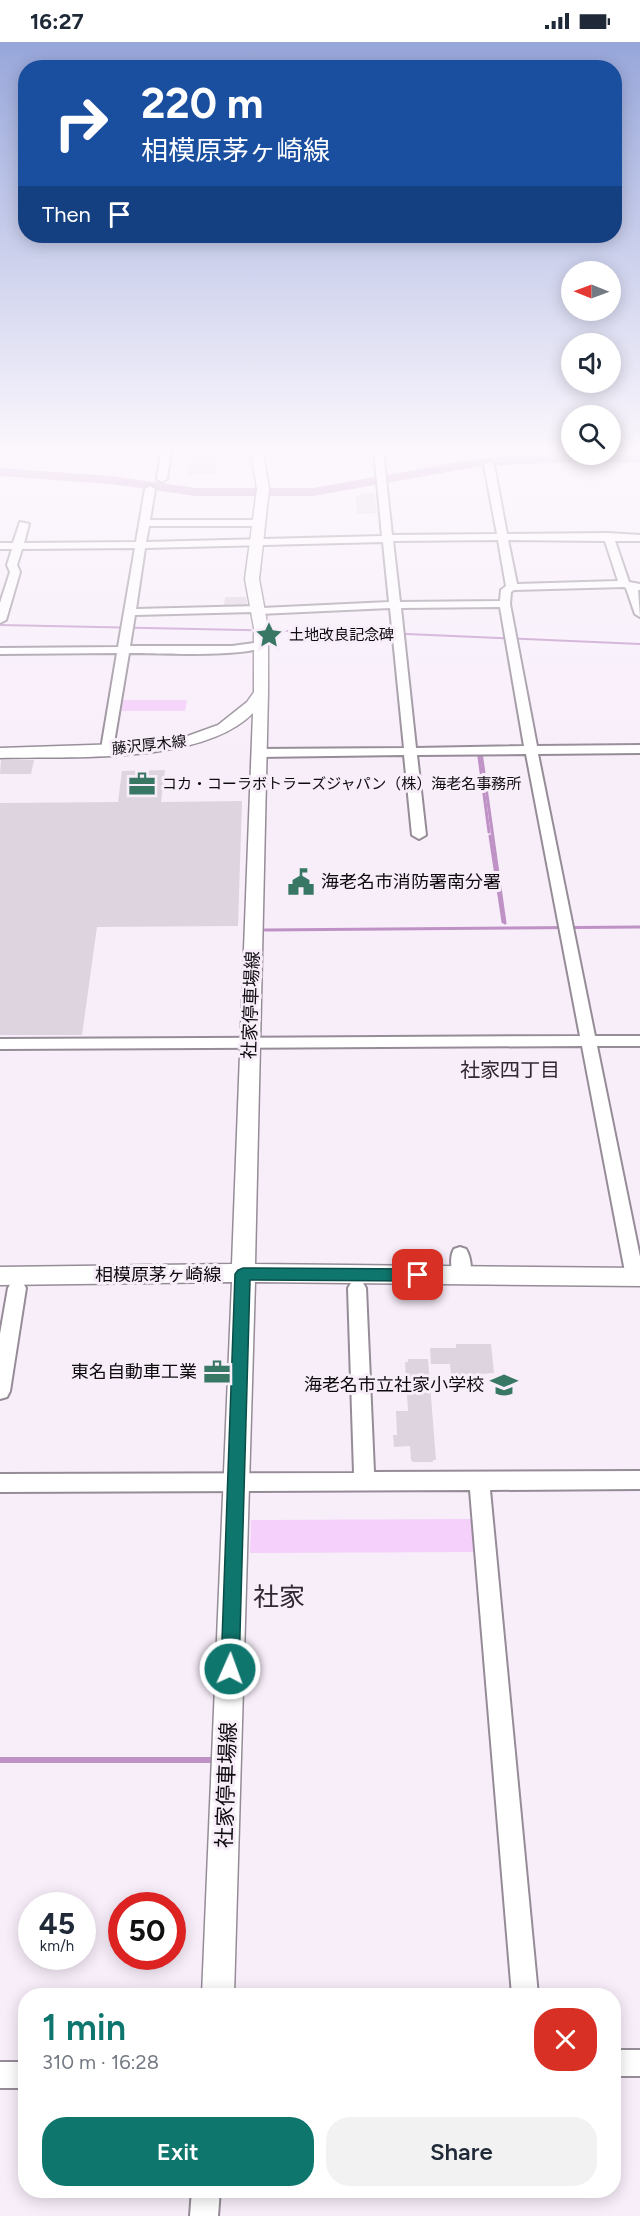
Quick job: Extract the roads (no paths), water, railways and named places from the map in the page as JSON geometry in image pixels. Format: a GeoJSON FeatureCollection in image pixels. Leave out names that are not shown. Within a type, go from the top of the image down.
{"type":"FeatureCollection","features":[{"type":"Feature","properties":{"kind":"main road"},"geometry":{"type":"LineString","coordinates":[[255,552],[252,579],[261,635],[261,692]]}},
{"type":"Feature","properties":{"kind":"main road","name":"藤沢厚木線"},"geometry":{"type":"LineString","coordinates":[[0,753],[165,745],[215,733],[234,722],[248,710],[261,692]]}},
{"type":"Feature","properties":{"kind":"main road","name":"社家停車場線"},"geometry":{"type":"LineString","coordinates":[[218,1988],[237,1481],[261,692]]}},
{"type":"Feature","properties":{"kind":"main road"},"geometry":{"type":"LineString","coordinates":[[234,722],[248,719],[258,738]]}},
{"type":"Feature","properties":{"kind":"main road"},"geometry":{"type":"LineString","coordinates":[[215,733],[249,730],[258,738]]}},
{"type":"Feature","properties":{"kind":"main road","name":"相模原茅ヶ崎線"},"geometry":{"type":"LineString","coordinates":[[6,1284],[243,1281],[461,1265],[638,1281]]}},
{"type":"Feature","properties":{"kind":"main road","name":"相模原茅ヶ崎線"},"geometry":{"type":"LineString","coordinates":[[243,1281],[357,1288],[638,1281]]}},
{"type":"Feature","properties":{"kind":"street"},"geometry":{"type":"LineString","coordinates":[[0,620],[15,573],[12,565],[16,552]]}},
{"type":"Feature","properties":{"kind":"street"},"geometry":{"type":"LineString","coordinates":[[107,749],[141,552]]}},
{"type":"Feature","properties":{"kind":"street"},"geometry":{"type":"LineString","coordinates":[[389,552],[419,835]]}},
{"type":"Feature","properties":{"kind":"street"},"geometry":{"type":"LineString","coordinates":[[505,552],[513,587]]}},
{"type":"Feature","properties":{"kind":"street"},"geometry":{"type":"LineString","coordinates":[[616,552],[632,586],[640,614]]}},
{"type":"Feature","properties":{"kind":"street"},"geometry":{"type":"LineString","coordinates":[[0,573],[15,573]]}},
{"type":"Feature","properties":{"kind":"street"},"geometry":{"type":"LineString","coordinates":[[632,586],[513,587],[506,590],[505,604],[531,749],[638,1281]]}},
{"type":"Feature","properties":{"kind":"street"},"geometry":{"type":"LineString","coordinates":[[130,612],[505,604]]}},
{"type":"Feature","properties":{"kind":"street"},"geometry":{"type":"LineString","coordinates":[[0,651],[232,649],[261,635]]}},
{"type":"Feature","properties":{"kind":"street"},"geometry":{"type":"LineString","coordinates":[[258,738],[410,751],[640,749]]}},
{"type":"Feature","properties":{"kind":"street"},"geometry":{"type":"LineString","coordinates":[[0,1044],[250,1041],[640,1041]]}},
{"type":"Feature","properties":{"kind":"street"},"geometry":{"type":"LineString","coordinates":[[0,1391],[6,1284]]}},
{"type":"Feature","properties":{"kind":"street"},"geometry":{"type":"LineString","coordinates":[[357,1288],[364,1480]]}},
{"type":"Feature","properties":{"kind":"street"},"geometry":{"type":"LineString","coordinates":[[479,1479],[524,1988]]}},
{"type":"Feature","properties":{"kind":"street"},"geometry":{"type":"LineString","coordinates":[[0,1483],[640,1480]]}},
{"type":"Feature","properties":{"kind":"street"},"geometry":{"type":"LineString","coordinates":[[621,2063],[640,2063]]}},
{"type":"Feature","properties":{"kind":"street"},"geometry":{"type":"LineString","coordinates":[[0,2075],[18,2075]]}},
{"type":"Feature","properties":{"kind":"street"},"geometry":{"type":"LineString","coordinates":[[204,2216],[205,2198]]}},
{"type":"Feature","properties":{"kind":"waterway"},"geometry":{"type":"LineString","coordinates":[[481,752],[505,923]]}},
{"type":"Feature","properties":{"kind":"waterway"},"geometry":{"type":"LineString","coordinates":[[479,757],[489,832]]}},
{"type":"Feature","properties":{"kind":"waterway"},"geometry":{"type":"LineString","coordinates":[[490,836],[503,922]]}},
{"type":"Feature","properties":{"kind":"waterway"},"geometry":{"type":"LineString","coordinates":[[265,930],[640,927]]}},
{"type":"Feature","properties":{"kind":"waterway"},"geometry":{"type":"LineString","coordinates":[[0,1760],[211,1760]]}},
{"type":"Feature","properties":{"kind":"place","name":"土地改良記念碑"},"geometry":{"type":"Point","coordinates":[269,635]}},
{"type":"Feature","properties":{"kind":"place","name":"コカ・コーラボトラーズジャパン（株）海老名事務所"},"geometry":{"type":"Point","coordinates":[142,784]}},
{"type":"Feature","properties":{"kind":"place","name":"海老名市消防署南分署"},"geometry":{"type":"Point","coordinates":[301,882]}},
{"type":"Feature","properties":{"kind":"place","name":"東名自動車工業"},"geometry":{"type":"Point","coordinates":[217,1372]}},
{"type":"Feature","properties":{"kind":"place","name":"海老名市立社家小学校"},"geometry":{"type":"Point","coordinates":[504,1385]}},
{"type":"Feature","properties":{"kind":"district","name":"社家四丁目"},"geometry":{"type":"Point","coordinates":[510,1070]}},
{"type":"Feature","properties":{"kind":"district","name":"社家"},"geometry":{"type":"Point","coordinates":[279,1597]}}]}
